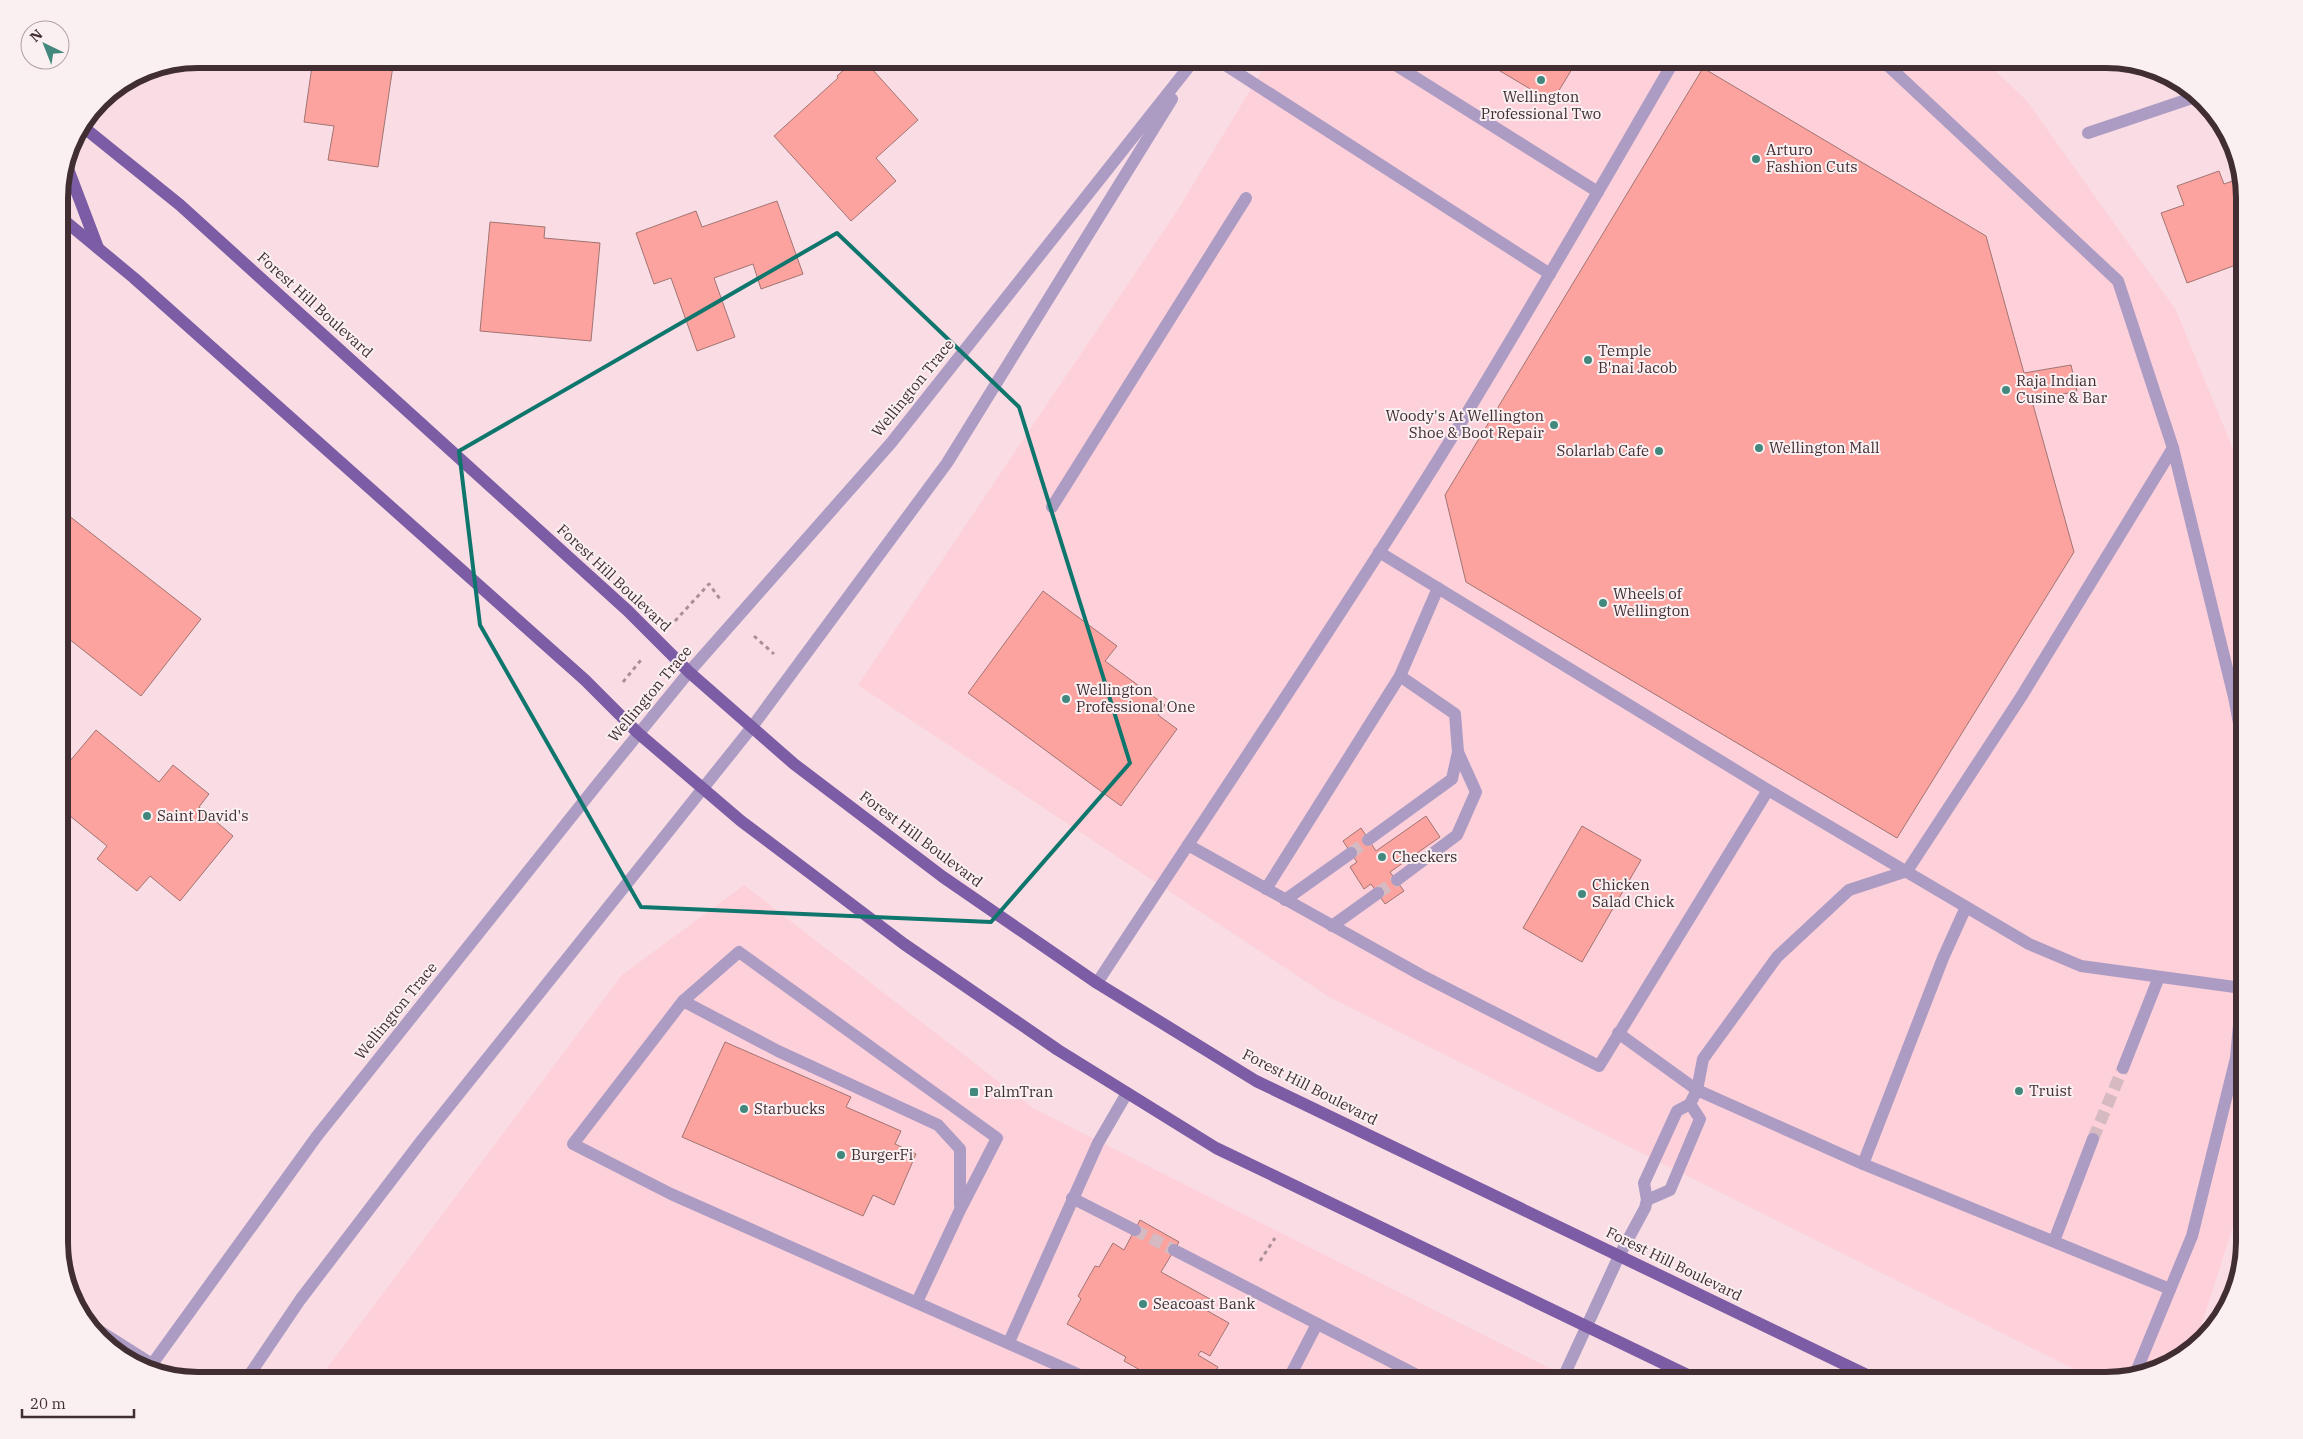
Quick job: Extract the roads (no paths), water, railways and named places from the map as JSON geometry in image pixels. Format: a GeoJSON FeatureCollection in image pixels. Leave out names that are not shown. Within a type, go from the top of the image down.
{"type":"FeatureCollection","features":[{"type":"Feature","properties":{"kind":"main road","name":"Forest Hill Boulevard"},"geometry":{"type":"LineString","coordinates":[[87,130],[194,219],[628,611],[689,672],[794,764],[943,877],[1097,983],[1256,1081],[1860,1372]]}},
{"type":"Feature","properties":{"kind":"main road"},"geometry":{"type":"LineString","coordinates":[[70,173],[98,248]]}},
{"type":"Feature","properties":{"kind":"main road"},"geometry":{"type":"LineString","coordinates":[[68,223],[134,278],[585,680],[638,734],[703,790],[904,944],[1058,1050],[1216,1148],[1681,1372]]}},
{"type":"Feature","properties":{"kind":"street","name":"Wellington Trace"},"geometry":{"type":"LineString","coordinates":[[153,1364],[317,1136],[638,734],[689,672],[891,443],[1189,67]]}},
{"type":"Feature","properties":{"kind":"street","name":"Wellington Trace"},"geometry":{"type":"LineString","coordinates":[[251,1372],[300,1300],[422,1140],[752,727],[947,464],[1191,67]]}},
{"type":"Feature","properties":{"kind":"street"},"geometry":{"type":"LineString","coordinates":[[1229,67],[1550,274]]}},
{"type":"Feature","properties":{"kind":"street"},"geometry":{"type":"LineString","coordinates":[[1399,67],[1598,192]]}},
{"type":"Feature","properties":{"kind":"street"},"geometry":{"type":"LineString","coordinates":[[1097,983],[1379,552],[1452,436],[1550,274],[1670,67]]}},
{"type":"Feature","properties":{"kind":"street"},"geometry":{"type":"LineString","coordinates":[[1890,67],[2118,281],[2173,448],[2235,705]]}},
{"type":"Feature","properties":{"kind":"street"},"geometry":{"type":"LineString","coordinates":[[2088,133],[2190,100]]}},
{"type":"Feature","properties":{"kind":"street"},"geometry":{"type":"LineString","coordinates":[[1052,506],[1246,198]]}},
{"type":"Feature","properties":{"kind":"street"},"geometry":{"type":"LineString","coordinates":[[1566,1372],[1647,1200],[1644,1183],[1677,1111],[1690,1104],[1697,1090],[1703,1059],[1777,957],[1849,890],[1907,871],[2021,697],[2173,448]]}},
{"type":"Feature","properties":{"kind":"street"},"geometry":{"type":"LineString","coordinates":[[1379,552],[1768,790],[2029,944],[2081,966],[2236,987]]}},
{"type":"Feature","properties":{"kind":"street"},"geometry":{"type":"LineString","coordinates":[[1266,889],[1400,676],[1438,588]]}},
{"type":"Feature","properties":{"kind":"street"},"geometry":{"type":"LineString","coordinates":[[1368,840],[1452,779],[1458,752],[1455,714],[1400,676]]}},
{"type":"Feature","properties":{"kind":"street"},"geometry":{"type":"LineString","coordinates":[[1397,880],[1457,835],[1476,792],[1458,752]]}},
{"type":"Feature","properties":{"kind":"street"},"geometry":{"type":"LineString","coordinates":[[1188,845],[1421,975],[1599,1066],[1768,790]]}},
{"type":"Feature","properties":{"kind":"street"},"geometry":{"type":"LineString","coordinates":[[1286,900],[1351,853]]}},
{"type":"Feature","properties":{"kind":"street"},"geometry":{"type":"LineString","coordinates":[[1332,926],[1378,894]]}},
{"type":"Feature","properties":{"kind":"street"},"geometry":{"type":"LineString","coordinates":[[1864,1164],[1943,958],[1966,907]]}},
{"type":"Feature","properties":{"kind":"street"},"geometry":{"type":"LineString","coordinates":[[917,1302],[960,1210],[997,1138],[739,952],[683,1001],[573,1144],[671,1194],[1074,1372]]}},
{"type":"Feature","properties":{"kind":"street"},"geometry":{"type":"LineString","coordinates":[[2123,1068],[2159,977]]}},
{"type":"Feature","properties":{"kind":"street"},"geometry":{"type":"LineString","coordinates":[[683,1001],[778,1051],[938,1125],[960,1149],[962,1170],[960,1210]]}},
{"type":"Feature","properties":{"kind":"street"},"geometry":{"type":"LineString","coordinates":[[1618,1033],[1697,1090],[1864,1164],[2170,1289]]}},
{"type":"Feature","properties":{"kind":"street"},"geometry":{"type":"LineString","coordinates":[[2138,1367],[2192,1236],[2236,1059]]}},
{"type":"Feature","properties":{"kind":"street"},"geometry":{"type":"LineString","coordinates":[[1009,1342],[1098,1143],[1127,1094]]}},
{"type":"Feature","properties":{"kind":"street"},"geometry":{"type":"LineString","coordinates":[[1647,1200],[1670,1190],[1700,1119],[1690,1104]]}},
{"type":"Feature","properties":{"kind":"street"},"geometry":{"type":"LineString","coordinates":[[2054,1241],[2093,1139]]}},
{"type":"Feature","properties":{"kind":"street"},"geometry":{"type":"LineString","coordinates":[[1072,1198],[1135,1230]]}},
{"type":"Feature","properties":{"kind":"street"},"geometry":{"type":"LineString","coordinates":[[1174,1250],[1411,1372]]}},
{"type":"Feature","properties":{"kind":"street"},"geometry":{"type":"LineString","coordinates":[[1292,1372],[1317,1324]]}},
{"type":"Feature","properties":{"kind":"street"},"geometry":{"type":"LineString","coordinates":[[116,1342],[134,1355]]}},
{"type":"Feature","properties":{"kind":"tunnel"},"geometry":{"type":"LineString","coordinates":[[1351,853],[1368,840]]}},
{"type":"Feature","properties":{"kind":"tunnel"},"geometry":{"type":"LineString","coordinates":[[1378,893],[1397,880]]}},
{"type":"Feature","properties":{"kind":"tunnel"},"geometry":{"type":"LineString","coordinates":[[2093,1139],[2123,1068]]}},
{"type":"Feature","properties":{"kind":"tunnel"},"geometry":{"type":"LineString","coordinates":[[1135,1230],[1174,1250]]}},
{"type":"Feature","properties":{"kind":"place","name":"Wellington Professional Two"},"geometry":{"type":"Point","coordinates":[1541,80]}},
{"type":"Feature","properties":{"kind":"place","name":"Arturo Fashion Cuts"},"geometry":{"type":"Point","coordinates":[1756,159]}},
{"type":"Feature","properties":{"kind":"place","name":"Temple B'nai Jacob"},"geometry":{"type":"Point","coordinates":[1588,360]}},
{"type":"Feature","properties":{"kind":"place","name":"Raja Indian Cusine & Bar"},"geometry":{"type":"Point","coordinates":[2006,390]}},
{"type":"Feature","properties":{"kind":"place","name":"Woody's At Wellington Shoe & Boot Repair"},"geometry":{"type":"Point","coordinates":[1554,425]}},
{"type":"Feature","properties":{"kind":"place","name":"Wellington Mall"},"geometry":{"type":"Point","coordinates":[1759,448]}},
{"type":"Feature","properties":{"kind":"place","name":"Solarlab Cafe"},"geometry":{"type":"Point","coordinates":[1659,451]}},
{"type":"Feature","properties":{"kind":"place","name":"Wheels of Wellington"},"geometry":{"type":"Point","coordinates":[1603,603]}},
{"type":"Feature","properties":{"kind":"place","name":"Wellington Professional One"},"geometry":{"type":"Point","coordinates":[1066,699]}},
{"type":"Feature","properties":{"kind":"place","name":"Saint David's"},"geometry":{"type":"Point","coordinates":[147,816]}},
{"type":"Feature","properties":{"kind":"place","name":"Checkers"},"geometry":{"type":"Point","coordinates":[1382,857]}},
{"type":"Feature","properties":{"kind":"place","name":"Chicken Salad Chick"},"geometry":{"type":"Point","coordinates":[1582,894]}},
{"type":"Feature","properties":{"kind":"place","name":"Truist"},"geometry":{"type":"Point","coordinates":[2019,1091]}},
{"type":"Feature","properties":{"kind":"place","name":"PalmTran"},"geometry":{"type":"Point","coordinates":[974,1092]}},
{"type":"Feature","properties":{"kind":"place","name":"Starbucks"},"geometry":{"type":"Point","coordinates":[744,1109]}},
{"type":"Feature","properties":{"kind":"place","name":"BurgerFi"},"geometry":{"type":"Point","coordinates":[841,1155]}},
{"type":"Feature","properties":{"kind":"place","name":"Seacoast Bank"},"geometry":{"type":"Point","coordinates":[1143,1304]}}]}
